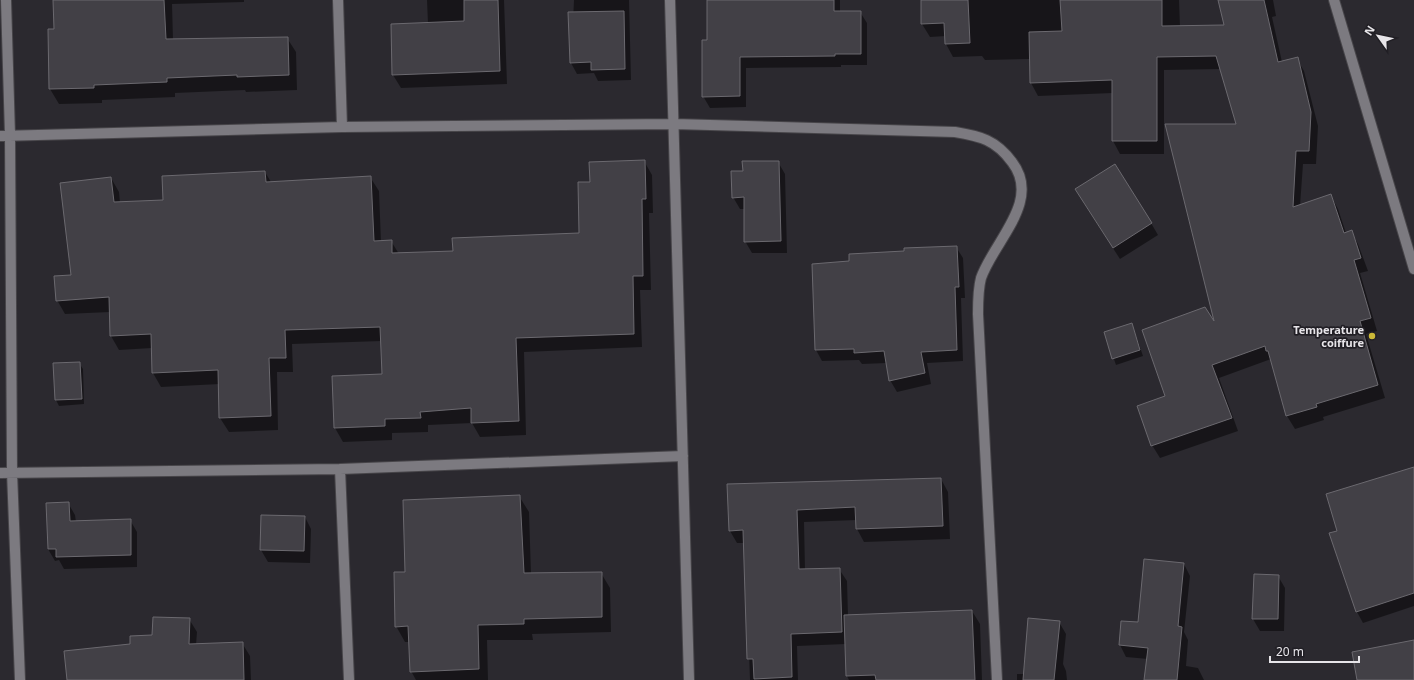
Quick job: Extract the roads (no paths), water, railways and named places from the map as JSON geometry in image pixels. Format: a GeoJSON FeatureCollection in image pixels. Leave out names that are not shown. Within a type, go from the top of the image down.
{"type":"FeatureCollection","features":[{"type":"Feature","properties":{"kind":"street"},"geometry":{"type":"LineString","coordinates":[[6,0],[5,135],[12,472],[20,680]]}},
{"type":"Feature","properties":{"kind":"street"},"geometry":{"type":"LineString","coordinates":[[338,0],[342,127]]}},
{"type":"Feature","properties":{"kind":"street"},"geometry":{"type":"LineString","coordinates":[[670,0],[689,680]]}},
{"type":"Feature","properties":{"kind":"street"},"geometry":{"type":"LineString","coordinates":[[1334,0],[1414,269]]}},
{"type":"Feature","properties":{"kind":"street"},"geometry":{"type":"LineString","coordinates":[[5,135],[342,127],[674,124],[955,132],[979,136],[1003,149],[1016,166],[1023,188],[1017,212],[981,278],[978,294],[997,680]]}},
{"type":"Feature","properties":{"kind":"street"},"geometry":{"type":"LineString","coordinates":[[0,473],[340,469],[683,456]]}},
{"type":"Feature","properties":{"kind":"street"},"geometry":{"type":"LineString","coordinates":[[340,469],[349,680]]}},
{"type":"Feature","properties":{"kind":"place","name":"Temperature coiffure"},"geometry":{"type":"Point","coordinates":[1372,336]}}]}
